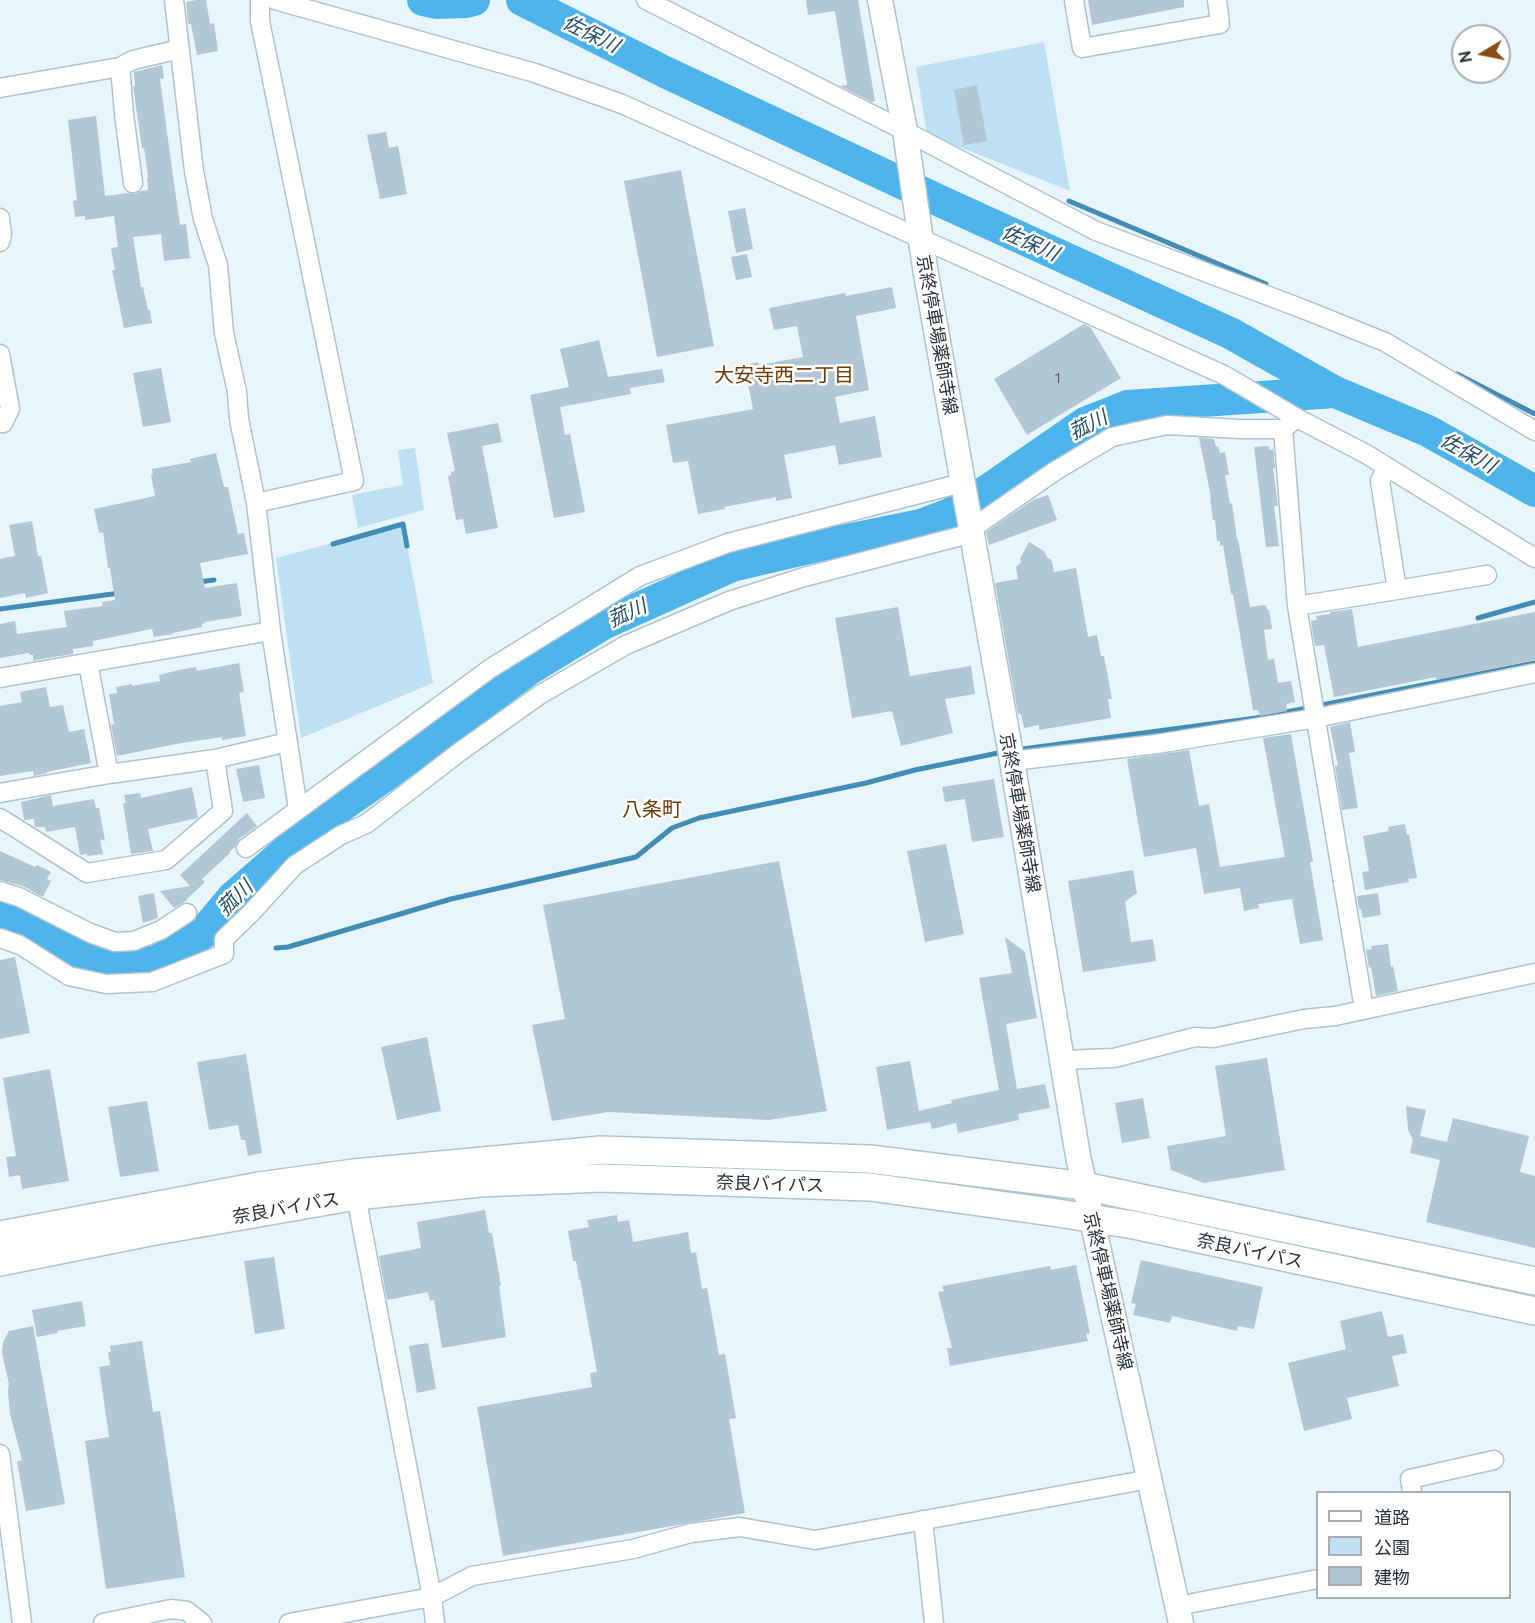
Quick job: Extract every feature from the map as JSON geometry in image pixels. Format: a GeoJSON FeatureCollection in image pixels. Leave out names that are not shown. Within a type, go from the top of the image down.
{"type":"FeatureCollection","features":[{"type":"Feature","properties":{"kind":"highway","name":"奈良バイパス"},"geometry":{"type":"LineString","coordinates":[[0,1235],[259,1186],[354,1173],[601,1150],[870,1159],[1084,1186],[1535,1281]]}},
{"type":"Feature","properties":{"kind":"highway","name":"奈良バイパス"},"geometry":{"type":"LineString","coordinates":[[0,1262],[150,1232],[356,1196],[480,1183],[614,1178],[870,1187],[1052,1212],[1145,1228],[1535,1311]]}},
{"type":"Feature","properties":{"kind":"main road","name":"京終停車場薬師寺線"},"geometry":{"type":"LineString","coordinates":[[880,0],[1084,1186],[1179,1614]]}},
{"type":"Feature","properties":{"kind":"street"},"geometry":{"type":"LineString","coordinates":[[174,0],[194,171],[202,219],[218,265],[224,333],[256,503],[271,631],[298,809]]}},
{"type":"Feature","properties":{"kind":"street"},"geometry":{"type":"LineString","coordinates":[[256,503],[354,481],[262,32],[260,0]]}},
{"type":"Feature","properties":{"kind":"street"},"geometry":{"type":"LineString","coordinates":[[275,0],[535,74],[622,104],[919,231],[1224,375],[1290,423],[1366,454],[1535,558]]}},
{"type":"Feature","properties":{"kind":"street"},"geometry":{"type":"LineString","coordinates":[[646,0],[905,138],[1096,231],[1385,342],[1535,431]]}},
{"type":"Feature","properties":{"kind":"street"},"geometry":{"type":"LineString","coordinates":[[1074,0],[1082,48],[1220,24],[1217,0]]}},
{"type":"Feature","properties":{"kind":"street"},"geometry":{"type":"LineString","coordinates":[[0,88],[120,67],[133,60],[180,49]]}},
{"type":"Feature","properties":{"kind":"street"},"geometry":{"type":"LineString","coordinates":[[120,67],[133,183]]}},
{"type":"Feature","properties":{"kind":"street"},"geometry":{"type":"LineString","coordinates":[[0,218],[2,234],[0,242]]}},
{"type":"Feature","properties":{"kind":"street"},"geometry":{"type":"LineString","coordinates":[[0,354],[10,408],[3,423],[0,423]]}},
{"type":"Feature","properties":{"kind":"street"},"geometry":{"type":"LineString","coordinates":[[0,938],[20,945],[69,976],[106,984],[152,982],[224,954],[224,939],[295,865],[341,836],[366,824],[458,753],[541,694],[626,645],[729,601],[804,578],[961,536],[970,524],[1112,438],[1167,425],[1239,429],[1290,423]]}},
{"type":"Feature","properties":{"kind":"street"},"geometry":{"type":"LineString","coordinates":[[1290,423],[1297,606],[1365,1009]]}},
{"type":"Feature","properties":{"kind":"street"},"geometry":{"type":"LineString","coordinates":[[1387,467],[1380,481],[1397,590]]}},
{"type":"Feature","properties":{"kind":"street"},"geometry":{"type":"LineString","coordinates":[[246,848],[491,668],[640,576],[728,543],[963,485]]}},
{"type":"Feature","properties":{"kind":"street"},"geometry":{"type":"LineString","coordinates":[[1297,606],[1487,575]]}},
{"type":"Feature","properties":{"kind":"street"},"geometry":{"type":"LineString","coordinates":[[0,678],[271,631]]}},
{"type":"Feature","properties":{"kind":"street"},"geometry":{"type":"LineString","coordinates":[[88,663],[109,774]]}},
{"type":"Feature","properties":{"kind":"street"},"geometry":{"type":"LineString","coordinates":[[1012,761],[1156,744],[1316,718],[1535,673]]}},
{"type":"Feature","properties":{"kind":"street"},"geometry":{"type":"LineString","coordinates":[[0,793],[215,759],[288,742]]}},
{"type":"Feature","properties":{"kind":"street"},"geometry":{"type":"LineString","coordinates":[[0,818],[87,873],[166,860],[223,811],[215,759]]}},
{"type":"Feature","properties":{"kind":"street"},"geometry":{"type":"LineString","coordinates":[[0,891],[19,897],[90,933],[115,942],[134,941],[152,934],[187,913]]}},
{"type":"Feature","properties":{"kind":"street"},"geometry":{"type":"LineString","coordinates":[[1063,1060],[1114,1058],[1195,1037],[1213,1038],[1304,1019],[1335,1016],[1535,973]]}},
{"type":"Feature","properties":{"kind":"street"},"geometry":{"type":"LineString","coordinates":[[356,1196],[435,1623]]}},
{"type":"Feature","properties":{"kind":"street"},"geometry":{"type":"LineString","coordinates":[[0,1454],[22,1623]]}},
{"type":"Feature","properties":{"kind":"street"},"geometry":{"type":"LineString","coordinates":[[1412,1491],[1410,1479],[1494,1460]]}},
{"type":"Feature","properties":{"kind":"street"},"geometry":{"type":"LineString","coordinates":[[289,1623],[432,1597],[472,1576],[633,1549],[691,1533],[740,1527],[815,1540],[1150,1479]]}},
{"type":"Feature","properties":{"kind":"street"},"geometry":{"type":"LineString","coordinates":[[923,1520],[934,1623]]}},
{"type":"Feature","properties":{"kind":"street"},"geometry":{"type":"LineString","coordinates":[[1179,1614],[1316,1579]]}},
{"type":"Feature","properties":{"kind":"street"},"geometry":{"type":"LineString","coordinates":[[103,1623],[171,1609],[187,1611],[202,1623]]}},
{"type":"Feature","properties":{"kind":"green space"},"geometry":{"type":"Polygon","coordinates":[[[1044,42],[1070,191],[927,134],[916,67],[1044,42]]]}},
{"type":"Feature","properties":{"kind":"green space"},"geometry":{"type":"Polygon","coordinates":[[[415,448],[424,510],[358,528],[352,495],[403,485],[398,450],[415,448]]]}},
{"type":"Feature","properties":{"kind":"green space"},"geometry":{"type":"Polygon","coordinates":[[[403,524],[433,683],[301,738],[276,558],[403,524]]]}},
{"type":"Feature","properties":{"kind":"building"},"geometry":{"type":"Polygon","coordinates":[[[206,0],[210,24],[214,23],[218,51],[197,55],[191,24],[188,24],[186,2],[206,0]]]}},
{"type":"Feature","properties":{"kind":"building"},"geometry":{"type":"Polygon","coordinates":[[[806,0],[858,0],[875,101],[872,102],[840,86],[847,85],[835,11],[808,15],[806,0]]]}},
{"type":"Feature","properties":{"kind":"building"},"geometry":{"type":"Polygon","coordinates":[[[1088,0],[1184,0],[1184,7],[1092,25],[1088,0]]]}},
{"type":"Feature","properties":{"kind":"building"},"geometry":{"type":"Polygon","coordinates":[[[162,65],[164,78],[160,79],[180,225],[186,224],[190,258],[164,261],[161,234],[133,237],[141,287],[143,287],[152,323],[124,328],[112,270],[115,270],[111,248],[118,247],[114,216],[85,220],[85,216],[75,217],[73,201],[77,200],[68,120],[96,116],[105,196],[135,194],[148,190],[144,148],[142,148],[133,86],[135,86],[134,72],[162,65]]]}},
{"type":"Feature","properties":{"kind":"building"},"geometry":{"type":"Polygon","coordinates":[[[977,85],[987,141],[964,145],[954,90],[977,85]]]}},
{"type":"Feature","properties":{"kind":"building"},"geometry":{"type":"Polygon","coordinates":[[[386,132],[389,148],[398,146],[407,194],[380,199],[367,135],[386,132]]]}},
{"type":"Feature","properties":{"kind":"building"},"geometry":{"type":"Polygon","coordinates":[[[681,170],[714,346],[657,357],[624,181],[681,170]]]}},
{"type":"Feature","properties":{"kind":"building"},"geometry":{"type":"Polygon","coordinates":[[[745,208],[753,249],[736,253],[728,211],[745,208]]]}},
{"type":"Feature","properties":{"kind":"building"},"geometry":{"type":"Polygon","coordinates":[[[747,254],[752,277],[736,280],[731,257],[747,254]]]}},
{"type":"Feature","properties":{"kind":"building"},"geometry":{"type":"Polygon","coordinates":[[[892,287],[896,308],[856,316],[869,390],[835,397],[840,423],[875,416],[882,457],[839,465],[835,445],[784,455],[792,498],[776,501],[776,497],[698,514],[688,461],[673,463],[666,425],[753,409],[744,365],[758,362],[759,365],[803,357],[797,326],[774,330],[769,308],[845,293],[846,296],[892,287]]]}},
{"type":"Feature","properties":{"kind":"building"},"geometry":{"type":"Polygon","coordinates":[[[1084,324],[1091,328],[1121,378],[1027,435],[994,379],[1084,324]]]}},
{"type":"Feature","properties":{"kind":"building"},"geometry":{"type":"Polygon","coordinates":[[[599,340],[608,377],[662,369],[665,382],[630,388],[631,394],[560,407],[565,435],[570,434],[585,512],[554,518],[530,395],[569,387],[560,349],[599,340]]]}},
{"type":"Feature","properties":{"kind":"building"},"geometry":{"type":"Polygon","coordinates":[[[161,368],[171,422],[143,427],[133,373],[161,368]]]}},
{"type":"Feature","properties":{"kind":"building"},"geometry":{"type":"Polygon","coordinates":[[[498,423],[502,442],[482,446],[498,528],[466,534],[463,519],[456,520],[448,476],[455,471],[447,433],[498,423]]]}},
{"type":"Feature","properties":{"kind":"building"},"geometry":{"type":"Polygon","coordinates":[[[1199,438],[1214,439],[1220,453],[1225,452],[1229,475],[1225,475],[1250,607],[1266,605],[1269,610],[1272,629],[1264,630],[1268,660],[1274,659],[1278,683],[1291,681],[1295,702],[1286,704],[1287,711],[1260,716],[1258,710],[1253,710],[1233,594],[1231,594],[1223,545],[1220,546],[1220,541],[1217,541],[1199,438]]]}},
{"type":"Feature","properties":{"kind":"building"},"geometry":{"type":"Polygon","coordinates":[[[1269,446],[1269,450],[1273,449],[1274,457],[1275,468],[1273,468],[1278,506],[1274,506],[1279,546],[1266,547],[1254,447],[1269,446]]]}},
{"type":"Feature","properties":{"kind":"building"},"geometry":{"type":"Polygon","coordinates":[[[216,453],[224,487],[228,487],[238,534],[244,533],[248,554],[200,563],[205,588],[237,583],[242,616],[205,622],[202,627],[173,634],[154,637],[152,629],[93,641],[93,646],[73,649],[73,654],[33,661],[33,655],[29,653],[0,658],[0,624],[15,621],[17,634],[67,627],[64,611],[103,606],[102,602],[115,600],[103,532],[99,533],[94,509],[155,496],[152,469],[191,462],[190,459],[216,453]]]}},
{"type":"Feature","properties":{"kind":"building"},"geometry":{"type":"Polygon","coordinates":[[[1048,495],[1057,520],[989,545],[986,532],[1033,500],[1048,495]]]}},
{"type":"Feature","properties":{"kind":"building"},"geometry":{"type":"Polygon","coordinates":[[[32,521],[48,593],[26,598],[25,593],[0,598],[0,559],[15,556],[9,525],[32,521]]]}},
{"type":"Feature","properties":{"kind":"building"},"geometry":{"type":"Polygon","coordinates":[[[1029,542],[1044,551],[1052,561],[1054,572],[1076,568],[1088,637],[1097,635],[1101,656],[1104,656],[1112,699],[1108,699],[1111,718],[1039,730],[1039,725],[1024,728],[1021,714],[1018,714],[995,583],[1018,579],[1016,567],[1021,562],[1020,559],[1029,542]]]}},
{"type":"Feature","properties":{"kind":"building"},"geometry":{"type":"Polygon","coordinates":[[[898,607],[910,676],[971,666],[975,694],[945,699],[953,733],[901,746],[892,711],[852,718],[835,618],[898,607]]]}},
{"type":"Feature","properties":{"kind":"building"},"geometry":{"type":"Polygon","coordinates":[[[1352,609],[1358,647],[1535,612],[1535,660],[1334,697],[1324,645],[1315,646],[1311,621],[1317,620],[1316,616],[1352,609]]]}},
{"type":"Feature","properties":{"kind":"building"},"geometry":{"type":"Polygon","coordinates":[[[239,663],[244,692],[239,693],[246,736],[176,744],[117,756],[111,725],[114,724],[109,694],[117,693],[116,687],[160,681],[159,675],[179,670],[196,667],[197,671],[239,663]]]}},
{"type":"Feature","properties":{"kind":"building"},"geometry":{"type":"Polygon","coordinates":[[[46,687],[50,707],[63,705],[69,732],[84,729],[91,763],[34,776],[33,771],[0,776],[0,706],[22,702],[20,692],[46,687]]]}},
{"type":"Feature","properties":{"kind":"building"},"geometry":{"type":"Polygon","coordinates":[[[1350,722],[1355,752],[1349,753],[1358,808],[1342,810],[1335,766],[1338,765],[1330,727],[1350,722]]]}},
{"type":"Feature","properties":{"kind":"building"},"geometry":{"type":"Polygon","coordinates":[[[1291,734],[1313,862],[1310,862],[1323,940],[1300,944],[1292,899],[1258,904],[1259,908],[1244,911],[1240,888],[1204,894],[1196,848],[1144,857],[1127,759],[1189,750],[1199,806],[1209,804],[1220,867],[1285,857],[1263,738],[1291,734]]]}},
{"type":"Feature","properties":{"kind":"building"},"geometry":{"type":"Polygon","coordinates":[[[259,765],[265,798],[243,802],[236,769],[259,765]]]}},
{"type":"Feature","properties":{"kind":"building"},"geometry":{"type":"Polygon","coordinates":[[[994,779],[1004,837],[972,842],[965,799],[945,802],[942,787],[994,779]]]}},
{"type":"Feature","properties":{"kind":"building"},"geometry":{"type":"Polygon","coordinates":[[[192,787],[198,818],[148,829],[153,851],[131,854],[123,803],[126,803],[124,795],[140,793],[141,798],[192,787]]]}},
{"type":"Feature","properties":{"kind":"building"},"geometry":{"type":"Polygon","coordinates":[[[51,795],[53,806],[94,799],[96,808],[99,808],[105,841],[100,839],[103,854],[80,855],[75,827],[46,832],[45,827],[35,827],[34,819],[24,820],[21,802],[51,795]]]}},
{"type":"Feature","properties":{"kind":"building"},"geometry":{"type":"Polygon","coordinates":[[[247,813],[257,826],[239,839],[230,853],[202,879],[205,882],[183,903],[174,908],[160,891],[190,886],[180,875],[247,813]]]}},
{"type":"Feature","properties":{"kind":"building"},"geometry":{"type":"Polygon","coordinates":[[[1405,824],[1417,878],[1408,879],[1409,882],[1365,890],[1362,872],[1369,871],[1363,836],[1389,831],[1388,827],[1405,824]]]}},
{"type":"Feature","properties":{"kind":"building"},"geometry":{"type":"Polygon","coordinates":[[[946,844],[964,934],[925,942],[907,851],[946,844]]]}},
{"type":"Feature","properties":{"kind":"building"},"geometry":{"type":"Polygon","coordinates":[[[0,851],[51,872],[47,879],[51,881],[43,897],[23,886],[0,880],[0,851]]]}},
{"type":"Feature","properties":{"kind":"building"},"geometry":{"type":"Polygon","coordinates":[[[779,861],[827,1111],[769,1120],[609,1112],[552,1121],[532,1025],[565,1019],[543,905],[779,861]]]}},
{"type":"Feature","properties":{"kind":"building"},"geometry":{"type":"Polygon","coordinates":[[[1133,870],[1137,893],[1125,902],[1131,942],[1153,939],[1156,961],[1083,972],[1068,881],[1133,870]]]}},
{"type":"Feature","properties":{"kind":"building"},"geometry":{"type":"Polygon","coordinates":[[[154,893],[158,918],[143,923],[138,896],[154,893]]]}},
{"type":"Feature","properties":{"kind":"building"},"geometry":{"type":"Polygon","coordinates":[[[1378,893],[1381,915],[1363,918],[1357,896],[1378,893]]]}},
{"type":"Feature","properties":{"kind":"building"},"geometry":{"type":"Polygon","coordinates":[[[1005,937],[1025,952],[1037,1018],[1006,1024],[1017,1089],[1045,1084],[1050,1108],[1018,1114],[1019,1120],[958,1133],[956,1123],[932,1129],[930,1122],[887,1130],[876,1067],[910,1061],[919,1111],[952,1103],[951,1100],[999,1090],[979,978],[1012,973],[1005,937]]]}},
{"type":"Feature","properties":{"kind":"building"},"geometry":{"type":"Polygon","coordinates":[[[1388,944],[1391,967],[1393,966],[1398,991],[1376,996],[1366,950],[1372,949],[1371,946],[1388,944]]]}},
{"type":"Feature","properties":{"kind":"building"},"geometry":{"type":"Polygon","coordinates":[[[15,957],[30,1033],[0,1039],[0,960],[15,957]]]}},
{"type":"Feature","properties":{"kind":"building"},"geometry":{"type":"Polygon","coordinates":[[[427,1037],[441,1111],[397,1120],[381,1047],[427,1037]]]}},
{"type":"Feature","properties":{"kind":"building"},"geometry":{"type":"Polygon","coordinates":[[[246,1054],[262,1153],[248,1156],[245,1140],[241,1140],[238,1125],[209,1130],[197,1062],[246,1054]]]}},
{"type":"Feature","properties":{"kind":"building"},"geometry":{"type":"Polygon","coordinates":[[[1267,1058],[1285,1170],[1204,1183],[1171,1170],[1167,1146],[1226,1136],[1215,1066],[1267,1058]]]}},
{"type":"Feature","properties":{"kind":"building"},"geometry":{"type":"Polygon","coordinates":[[[50,1069],[69,1181],[22,1189],[20,1175],[9,1177],[6,1157],[16,1156],[3,1078],[50,1069]]]}},
{"type":"Feature","properties":{"kind":"building"},"geometry":{"type":"Polygon","coordinates":[[[1143,1098],[1150,1138],[1122,1143],[1115,1103],[1143,1098]]]}},
{"type":"Feature","properties":{"kind":"building"},"geometry":{"type":"Polygon","coordinates":[[[147,1101],[159,1171],[120,1177],[108,1107],[147,1101]]]}},
{"type":"Feature","properties":{"kind":"building"},"geometry":{"type":"Polygon","coordinates":[[[1406,1106],[1426,1110],[1420,1136],[1447,1142],[1453,1118],[1529,1136],[1520,1172],[1535,1176],[1535,1248],[1426,1222],[1440,1160],[1410,1153],[1413,1140],[1408,1130],[1406,1106]]]}},
{"type":"Feature","properties":{"kind":"building"},"geometry":{"type":"Polygon","coordinates":[[[485,1210],[489,1233],[492,1233],[501,1286],[499,1286],[506,1337],[442,1348],[434,1300],[430,1301],[428,1292],[387,1300],[379,1256],[421,1248],[417,1222],[485,1210]]]}},
{"type":"Feature","properties":{"kind":"building"},"geometry":{"type":"Polygon","coordinates":[[[617,1215],[618,1222],[629,1220],[633,1242],[688,1232],[691,1253],[696,1252],[702,1289],[707,1288],[719,1355],[725,1354],[736,1418],[729,1419],[745,1513],[503,1556],[477,1407],[592,1387],[590,1373],[597,1372],[580,1279],[576,1261],[573,1261],[568,1231],[589,1227],[587,1220],[617,1215]]]}},
{"type":"Feature","properties":{"kind":"building"},"geometry":{"type":"Polygon","coordinates":[[[274,1257],[285,1329],[255,1334],[244,1261],[274,1257]]]}},
{"type":"Feature","properties":{"kind":"building"},"geometry":{"type":"Polygon","coordinates":[[[1141,1260],[1263,1287],[1254,1329],[1238,1326],[1237,1331],[1172,1316],[1170,1323],[1133,1315],[1136,1304],[1131,1303],[1141,1260]]]}},
{"type":"Feature","properties":{"kind":"building"},"geometry":{"type":"Polygon","coordinates":[[[1076,1265],[1090,1333],[1086,1334],[1088,1341],[950,1366],[947,1348],[952,1348],[938,1292],[944,1291],[942,1286],[1050,1266],[1051,1270],[1076,1265]]]}},
{"type":"Feature","properties":{"kind":"building"},"geometry":{"type":"Polygon","coordinates":[[[82,1301],[86,1326],[37,1337],[32,1310],[82,1301]]]}},
{"type":"Feature","properties":{"kind":"building"},"geometry":{"type":"Polygon","coordinates":[[[1382,1311],[1388,1337],[1403,1334],[1407,1353],[1392,1356],[1399,1386],[1347,1398],[1352,1419],[1304,1431],[1288,1363],[1346,1349],[1340,1321],[1382,1311]]]}},
{"type":"Feature","properties":{"kind":"building"},"geometry":{"type":"Polygon","coordinates":[[[33,1326],[65,1504],[26,1511],[17,1462],[22,1460],[10,1414],[9,1384],[2,1353],[3,1342],[9,1331],[33,1326]]]}},
{"type":"Feature","properties":{"kind":"building"},"geometry":{"type":"Polygon","coordinates":[[[142,1341],[153,1412],[160,1411],[185,1577],[106,1589],[85,1441],[109,1437],[99,1367],[110,1365],[108,1352],[111,1352],[110,1346],[142,1341]]]}},
{"type":"Feature","properties":{"kind":"building"},"geometry":{"type":"Polygon","coordinates":[[[428,1343],[436,1389],[417,1393],[409,1346],[428,1343]]]}},
{"type":"Feature","properties":{"kind":"waterway","name":"佐保川"},"geometry":{"type":"LineString","coordinates":[[423,0],[436,3],[474,0]]}},
{"type":"Feature","properties":{"kind":"waterway","name":"佐保川"},"geometry":{"type":"LineString","coordinates":[[522,0],[667,73],[1230,333],[1335,392],[1428,431],[1535,491]]}},
{"type":"Feature","properties":{"kind":"waterway"},"geometry":{"type":"LineString","coordinates":[[1069,201],[1266,284]]}},
{"type":"Feature","properties":{"kind":"waterway"},"geometry":{"type":"LineString","coordinates":[[1457,374],[1535,414]]}},
{"type":"Feature","properties":{"kind":"waterway","name":"菰川"},"geometry":{"type":"LineString","coordinates":[[0,916],[75,952],[119,966],[157,961],[202,934],[233,897],[324,818],[531,668],[603,624],[732,566],[921,525],[950,514],[1085,423],[1128,406],[1335,392]]}},
{"type":"Feature","properties":{"kind":"waterway"},"geometry":{"type":"LineString","coordinates":[[333,544],[403,524],[407,546]]}},
{"type":"Feature","properties":{"kind":"waterway"},"geometry":{"type":"LineString","coordinates":[[198,582],[214,580]]}},
{"type":"Feature","properties":{"kind":"waterway"},"geometry":{"type":"LineString","coordinates":[[0,609],[120,593]]}},
{"type":"Feature","properties":{"kind":"waterway"},"geometry":{"type":"LineString","coordinates":[[1478,618],[1535,602]]}},
{"type":"Feature","properties":{"kind":"waterway"},"geometry":{"type":"LineString","coordinates":[[1015,750],[1256,718],[1535,663]]}},
{"type":"Feature","properties":{"kind":"waterway"},"geometry":{"type":"LineString","coordinates":[[276,948],[288,947],[451,899],[636,857],[672,828],[699,818],[1003,752]]}},
{"type":"Feature","properties":{"kind":"district","name":"大安寺西二丁目"},"geometry":{"type":"Point","coordinates":[784,375]}},
{"type":"Feature","properties":{"kind":"district","name":"八条町"},"geometry":{"type":"Point","coordinates":[652,809]}}]}
